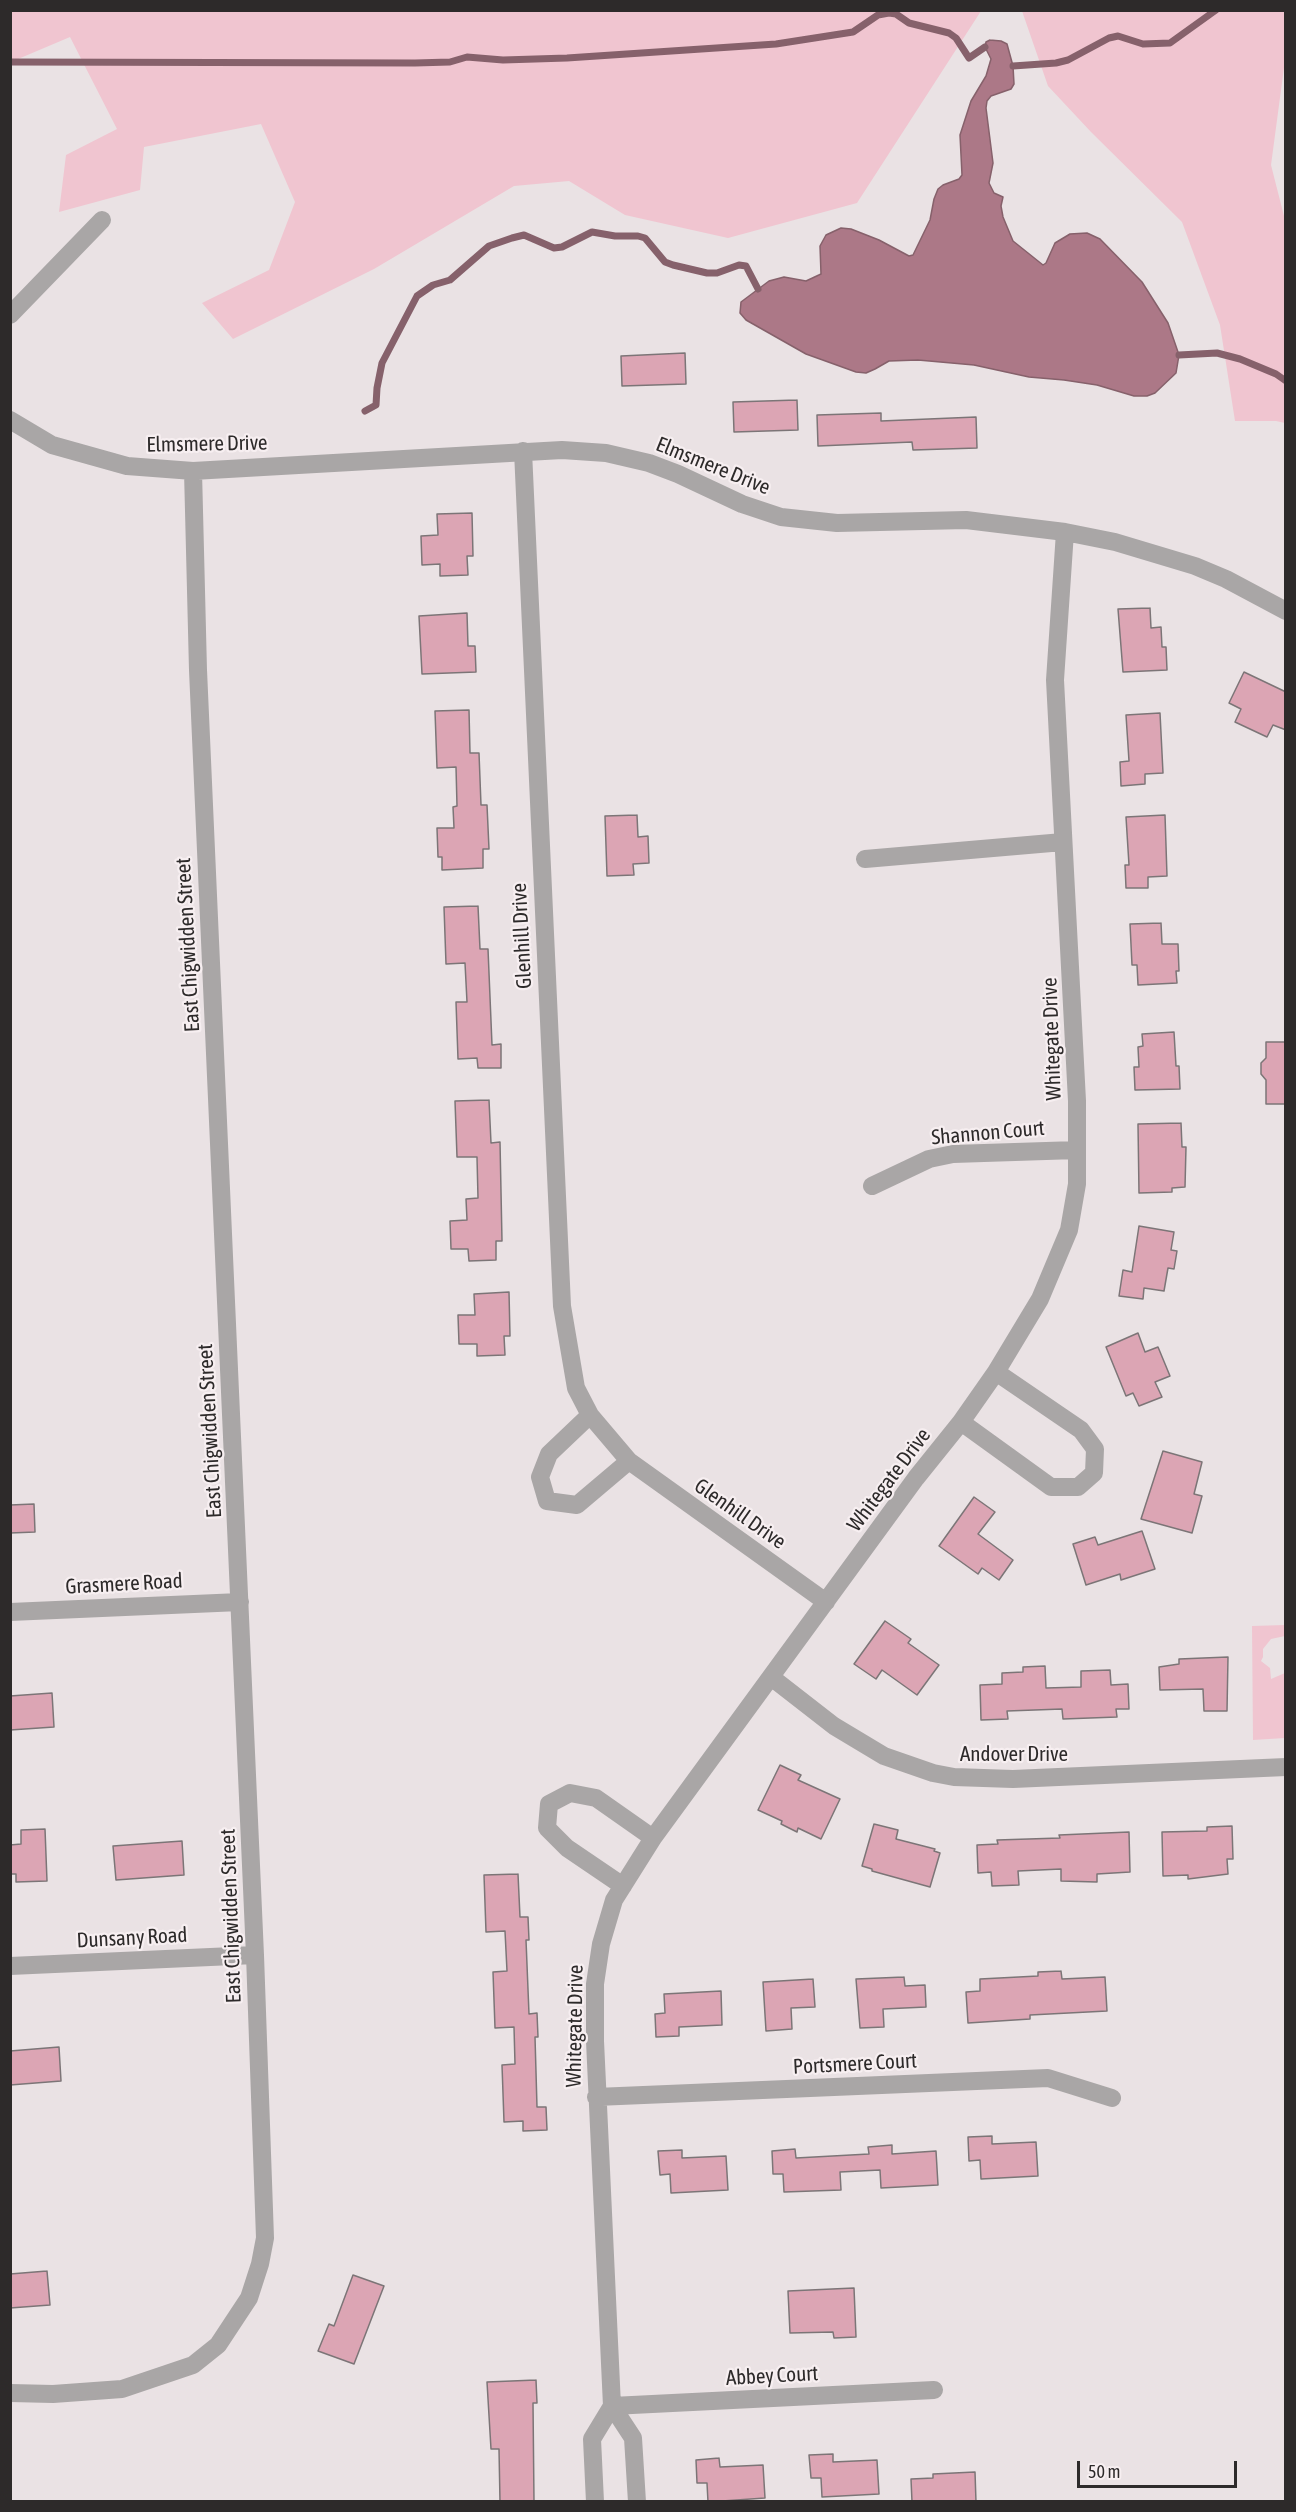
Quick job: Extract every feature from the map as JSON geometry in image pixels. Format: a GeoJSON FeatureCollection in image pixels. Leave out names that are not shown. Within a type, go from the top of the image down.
{"type":"FeatureCollection","features":[{"type":"Feature","properties":{"kind":"street"},"geometry":{"type":"LineString","coordinates":[[10,315],[102,220]]}},
{"type":"Feature","properties":{"kind":"street","name":"Elmsmere Drive"},"geometry":{"type":"LineString","coordinates":[[10,420],[52,445],[128,466],[193,471],[523,451],[562,450],[606,453],[649,463],[742,504],[781,517],[847,523],[966,520],[1065,532],[1156,552],[1227,579],[1286,611]]}},
{"type":"Feature","properties":{"kind":"street","name":"Glenhill Drive"},"geometry":{"type":"LineString","coordinates":[[523,451],[562,1306],[576,1388],[590,1415],[629,1461],[826,1602]]}},
{"type":"Feature","properties":{"kind":"street","name":"East Chigwidden Street"},"geometry":{"type":"LineString","coordinates":[[10,2393],[53,2394],[122,2389],[193,2365],[218,2345],[249,2298],[266,2238],[198,670],[193,471]]}},
{"type":"Feature","properties":{"kind":"street","name":"Whitegate Drive"},"geometry":{"type":"LineString","coordinates":[[612,2406],[596,2097],[595,1984],[601,1944],[614,1900],[653,1838],[996,1372],[1040,1299],[1070,1230],[1077,1184],[1077,1150],[1071,953],[1063,842],[1056,680],[1065,532]]}},
{"type":"Feature","properties":{"kind":"street"},"geometry":{"type":"LineString","coordinates":[[865,859],[1063,842]]}},
{"type":"Feature","properties":{"kind":"street","name":"Shannon Court"},"geometry":{"type":"LineString","coordinates":[[872,1186],[928,1159],[953,1154],[1077,1150]]}},
{"type":"Feature","properties":{"kind":"street"},"geometry":{"type":"LineString","coordinates":[[961,1422],[1051,1487],[1078,1487],[1094,1473],[1095,1449],[1081,1430],[996,1372]]}},
{"type":"Feature","properties":{"kind":"street"},"geometry":{"type":"LineString","coordinates":[[590,1415],[549,1454],[540,1477],[547,1501],[577,1505],[629,1461]]}},
{"type":"Feature","properties":{"kind":"street","name":"Grasmere Road"},"geometry":{"type":"LineString","coordinates":[[10,1612],[240,1602]]}},
{"type":"Feature","properties":{"kind":"street","name":"Andover Drive"},"geometry":{"type":"LineString","coordinates":[[771,1677],[834,1726],[884,1756],[933,1773],[954,1777],[1013,1779],[1286,1767]]}},
{"type":"Feature","properties":{"kind":"street"},"geometry":{"type":"LineString","coordinates":[[623,1886],[567,1848],[547,1828],[549,1804],[570,1793],[596,1798],[653,1838]]}},
{"type":"Feature","properties":{"kind":"street","name":"Dunsany Road"},"geometry":{"type":"LineString","coordinates":[[10,1966],[255,1955]]}},
{"type":"Feature","properties":{"kind":"street","name":"Portsmere Court"},"geometry":{"type":"LineString","coordinates":[[596,2097],[1048,2078],[1112,2098]]}},
{"type":"Feature","properties":{"kind":"street","name":"Abbey Court"},"geometry":{"type":"LineString","coordinates":[[612,2406],[934,2391]]}},
{"type":"Feature","properties":{"kind":"street"},"geometry":{"type":"LineString","coordinates":[[595,2502],[592,2439],[612,2406],[633,2438],[637,2502]]}},
{"type":"Feature","properties":{"kind":"shaded area"},"geometry":{"type":"Polygon","coordinates":[[[11,10],[981,11],[857,203],[728,238],[625,215],[569,181],[514,186],[374,269],[233,339],[202,303],[269,270],[295,202],[261,124],[144,147],[140,190],[59,212],[66,155],[117,129],[70,37],[11,62],[11,10]]]}},
{"type":"Feature","properties":{"kind":"shaded area"},"geometry":{"type":"Polygon","coordinates":[[[1022,11],[1285,11],[1285,60],[1271,165],[1285,220],[1285,423],[1235,421],[1220,325],[1182,222],[1048,86],[1022,11]]]}},
{"type":"Feature","properties":{"kind":"shaded area"},"geometry":{"type":"Polygon","coordinates":[[[990,40],[1007,44],[1013,66],[1014,84],[1011,89],[991,96],[986,108],[993,163],[989,183],[994,193],[1003,197],[1001,206],[1003,217],[1013,241],[1043,265],[1055,243],[1070,234],[1087,233],[1100,239],[1142,282],[1168,323],[1179,355],[1176,373],[1155,393],[1147,396],[1134,396],[1097,385],[1029,377],[974,365],[918,360],[889,361],[866,373],[856,372],[806,354],[746,320],[740,313],[741,302],[769,281],[784,277],[806,281],[821,274],[820,246],[826,235],[841,228],[851,229],[879,240],[909,256],[913,255],[930,220],[938,189],[959,179],[962,175],[960,135],[971,101],[986,76],[991,59],[985,47],[986,42],[990,40]]]}},
{"type":"Feature","properties":{"kind":"shaded area"},"geometry":{"type":"Polygon","coordinates":[[[1285,1625],[1285,1636],[1271,1639],[1263,1649],[1261,1661],[1270,1668],[1271,1679],[1285,1673],[1285,1738],[1253,1740],[1252,1626],[1285,1625]]]}},
{"type":"Feature","properties":{"kind":"building"},"geometry":{"type":"Polygon","coordinates":[[[685,353],[686,384],[622,386],[621,356],[685,353]]]}},
{"type":"Feature","properties":{"kind":"building"},"geometry":{"type":"Polygon","coordinates":[[[797,400],[798,430],[734,432],[733,402],[797,400]]]}},
{"type":"Feature","properties":{"kind":"building"},"geometry":{"type":"Polygon","coordinates":[[[881,413],[881,421],[976,417],[977,448],[913,450],[912,442],[818,446],[817,415],[881,413]]]}},
{"type":"Feature","properties":{"kind":"building"},"geometry":{"type":"Polygon","coordinates":[[[472,513],[473,556],[467,556],[468,575],[440,576],[440,564],[422,565],[421,536],[438,535],[437,514],[472,513]]]}},
{"type":"Feature","properties":{"kind":"building"},"geometry":{"type":"Polygon","coordinates":[[[1150,608],[1151,628],[1161,627],[1162,647],[1166,647],[1167,670],[1123,672],[1118,609],[1150,608]]]}},
{"type":"Feature","properties":{"kind":"building"},"geometry":{"type":"Polygon","coordinates":[[[467,613],[468,646],[475,646],[476,672],[422,674],[419,616],[467,613]]]}},
{"type":"Feature","properties":{"kind":"building"},"geometry":{"type":"Polygon","coordinates":[[[1244,672],[1286,692],[1286,730],[1273,725],[1267,737],[1235,722],[1241,709],[1229,703],[1244,672]]]}},
{"type":"Feature","properties":{"kind":"building"},"geometry":{"type":"Polygon","coordinates":[[[469,710],[470,753],[479,753],[481,805],[487,805],[489,849],[483,849],[483,868],[442,870],[442,857],[438,857],[437,828],[454,828],[453,807],[457,806],[456,767],[437,768],[435,711],[469,710]]]}},
{"type":"Feature","properties":{"kind":"building"},"geometry":{"type":"Polygon","coordinates":[[[1160,713],[1163,773],[1145,774],[1145,784],[1121,786],[1120,762],[1129,761],[1126,715],[1160,713]]]}},
{"type":"Feature","properties":{"kind":"building"},"geometry":{"type":"Polygon","coordinates":[[[637,815],[638,837],[648,836],[649,863],[633,864],[634,875],[607,876],[605,816],[637,815]]]}},
{"type":"Feature","properties":{"kind":"building"},"geometry":{"type":"Polygon","coordinates":[[[1165,815],[1167,876],[1148,877],[1148,888],[1126,888],[1125,865],[1129,865],[1126,817],[1165,815]]]}},
{"type":"Feature","properties":{"kind":"building"},"geometry":{"type":"Polygon","coordinates":[[[478,906],[480,949],[488,949],[492,1045],[501,1044],[501,1068],[478,1068],[477,1058],[458,1059],[456,1002],[467,1002],[465,963],[446,964],[444,907],[478,906]]]}},
{"type":"Feature","properties":{"kind":"building"},"geometry":{"type":"Polygon","coordinates":[[[1161,923],[1162,944],[1178,944],[1177,983],[1138,985],[1137,965],[1132,965],[1130,924],[1161,923]]]}},
{"type":"Feature","properties":{"kind":"building"},"geometry":{"type":"Polygon","coordinates":[[[1174,1032],[1180,1089],[1135,1090],[1134,1067],[1139,1067],[1138,1047],[1143,1046],[1142,1034],[1174,1032]]]}},
{"type":"Feature","properties":{"kind":"building"},"geometry":{"type":"Polygon","coordinates":[[[1266,1042],[1286,1042],[1286,1104],[1266,1104],[1266,1080],[1261,1074],[1261,1063],[1266,1058],[1266,1042]]]}},
{"type":"Feature","properties":{"kind":"building"},"geometry":{"type":"Polygon","coordinates":[[[489,1100],[491,1143],[500,1142],[502,1241],[496,1241],[496,1260],[469,1261],[468,1249],[451,1249],[450,1221],[467,1220],[466,1199],[478,1198],[477,1157],[457,1157],[455,1101],[489,1100]]]}},
{"type":"Feature","properties":{"kind":"building"},"geometry":{"type":"Polygon","coordinates":[[[1181,1123],[1182,1147],[1186,1147],[1185,1187],[1172,1188],[1172,1192],[1139,1193],[1138,1124],[1181,1123]]]}},
{"type":"Feature","properties":{"kind":"building"},"geometry":{"type":"Polygon","coordinates":[[[1139,1226],[1174,1232],[1171,1250],[1177,1251],[1174,1269],[1168,1268],[1164,1291],[1144,1288],[1143,1299],[1119,1296],[1123,1270],[1132,1272],[1139,1226]]]}},
{"type":"Feature","properties":{"kind":"building"},"geometry":{"type":"Polygon","coordinates":[[[509,1292],[510,1336],[504,1336],[505,1355],[477,1356],[477,1344],[459,1344],[458,1315],[475,1315],[474,1294],[509,1292]]]}},
{"type":"Feature","properties":{"kind":"building"},"geometry":{"type":"Polygon","coordinates":[[[1138,1333],[1145,1352],[1158,1347],[1170,1376],[1155,1382],[1162,1397],[1139,1406],[1133,1393],[1126,1396],[1106,1347],[1138,1333]]]}},
{"type":"Feature","properties":{"kind":"building"},"geometry":{"type":"Polygon","coordinates":[[[1163,1451],[1202,1462],[1194,1494],[1202,1496],[1192,1533],[1141,1519],[1163,1451]]]}},
{"type":"Feature","properties":{"kind":"building"},"geometry":{"type":"Polygon","coordinates":[[[974,1497],[995,1512],[978,1534],[1013,1560],[999,1580],[982,1568],[978,1574],[939,1546],[974,1497]]]}},
{"type":"Feature","properties":{"kind":"building"},"geometry":{"type":"Polygon","coordinates":[[[34,1504],[35,1532],[10,1533],[10,1505],[34,1504]]]}},
{"type":"Feature","properties":{"kind":"building"},"geometry":{"type":"Polygon","coordinates":[[[1142,1531],[1155,1569],[1121,1580],[1120,1574],[1086,1585],[1073,1544],[1095,1537],[1098,1545],[1142,1531]]]}},
{"type":"Feature","properties":{"kind":"building"},"geometry":{"type":"Polygon","coordinates":[[[885,1621],[911,1639],[908,1643],[939,1665],[917,1695],[882,1670],[876,1679],[854,1664],[885,1621]]]}},
{"type":"Feature","properties":{"kind":"building"},"geometry":{"type":"Polygon","coordinates":[[[1228,1657],[1227,1711],[1204,1711],[1203,1689],[1160,1690],[1159,1667],[1179,1664],[1179,1659],[1228,1657]]]}},
{"type":"Feature","properties":{"kind":"building"},"geometry":{"type":"Polygon","coordinates":[[[1045,1666],[1046,1688],[1081,1687],[1081,1671],[1110,1670],[1111,1685],[1128,1684],[1129,1709],[1116,1709],[1117,1717],[1063,1719],[1062,1709],[1007,1711],[1008,1719],[981,1720],[980,1685],[1002,1684],[1002,1673],[1023,1672],[1023,1667],[1045,1666]]]}},
{"type":"Feature","properties":{"kind":"building"},"geometry":{"type":"Polygon","coordinates":[[[52,1693],[54,1727],[10,1730],[10,1696],[52,1693]]]}},
{"type":"Feature","properties":{"kind":"building"},"geometry":{"type":"Polygon","coordinates":[[[780,1765],[801,1775],[798,1780],[840,1799],[821,1839],[798,1828],[797,1832],[781,1824],[782,1821],[758,1810],[780,1765]]]}},
{"type":"Feature","properties":{"kind":"building"},"geometry":{"type":"Polygon","coordinates":[[[874,1824],[898,1830],[896,1839],[935,1849],[934,1851],[940,1853],[930,1887],[872,1871],[862,1866],[874,1824]]]}},
{"type":"Feature","properties":{"kind":"building"},"geometry":{"type":"Polygon","coordinates":[[[1232,1826],[1233,1859],[1227,1859],[1228,1874],[1188,1879],[1188,1875],[1163,1876],[1162,1832],[1207,1831],[1207,1827],[1232,1826]]]}},
{"type":"Feature","properties":{"kind":"building"},"geometry":{"type":"Polygon","coordinates":[[[45,1829],[47,1881],[16,1882],[16,1874],[10,1874],[10,1845],[21,1844],[21,1830],[45,1829]]]}},
{"type":"Feature","properties":{"kind":"building"},"geometry":{"type":"Polygon","coordinates":[[[1129,1832],[1130,1872],[1097,1874],[1097,1882],[1061,1881],[1061,1869],[1018,1871],[1019,1885],[992,1886],[991,1872],[978,1873],[977,1845],[998,1844],[997,1840],[1060,1838],[1059,1835],[1129,1832]]]}},
{"type":"Feature","properties":{"kind":"building"},"geometry":{"type":"Polygon","coordinates":[[[182,1841],[184,1875],[116,1880],[113,1846],[182,1841]]]}},
{"type":"Feature","properties":{"kind":"building"},"geometry":{"type":"Polygon","coordinates":[[[518,1874],[520,1917],[528,1917],[529,1940],[526,1940],[529,2014],[537,2013],[538,2037],[535,2037],[537,2107],[546,2107],[547,2130],[523,2131],[523,2121],[504,2122],[502,2065],[515,2064],[514,2027],[495,2028],[493,1972],[507,1971],[505,1931],[486,1932],[484,1875],[518,1874]]]}},
{"type":"Feature","properties":{"kind":"building"},"geometry":{"type":"Polygon","coordinates":[[[1061,1971],[1062,1979],[1105,1977],[1107,2011],[1030,2015],[1030,2019],[968,2023],[966,1992],[980,1991],[980,1979],[1038,1976],[1038,1972],[1061,1971]]]}},
{"type":"Feature","properties":{"kind":"building"},"geometry":{"type":"Polygon","coordinates":[[[904,1977],[905,1986],[925,1985],[926,2007],[883,2009],[884,2027],[860,2028],[856,1979],[904,1977]]]}},
{"type":"Feature","properties":{"kind":"building"},"geometry":{"type":"Polygon","coordinates":[[[813,1979],[815,2007],[791,2008],[792,2029],[766,2031],[763,1982],[813,1979]]]}},
{"type":"Feature","properties":{"kind":"building"},"geometry":{"type":"Polygon","coordinates":[[[721,1991],[722,2025],[679,2027],[679,2036],[656,2037],[655,2014],[665,2013],[664,1994],[721,1991]]]}},
{"type":"Feature","properties":{"kind":"building"},"geometry":{"type":"Polygon","coordinates":[[[59,2047],[61,2081],[10,2085],[10,2051],[59,2047]]]}},
{"type":"Feature","properties":{"kind":"building"},"geometry":{"type":"Polygon","coordinates":[[[992,2136],[992,2144],[1036,2142],[1038,2176],[981,2179],[980,2160],[969,2161],[968,2137],[992,2136]]]}},
{"type":"Feature","properties":{"kind":"building"},"geometry":{"type":"Polygon","coordinates":[[[892,2145],[892,2154],[936,2151],[938,2185],[881,2188],[880,2170],[840,2172],[841,2190],[784,2192],[783,2174],[773,2174],[772,2151],[795,2149],[796,2158],[869,2154],[868,2147],[892,2145]]]}},
{"type":"Feature","properties":{"kind":"building"},"geometry":{"type":"Polygon","coordinates":[[[682,2150],[682,2158],[726,2156],[728,2190],[671,2193],[670,2174],[660,2175],[658,2151],[682,2150]]]}},
{"type":"Feature","properties":{"kind":"building"},"geometry":{"type":"Polygon","coordinates":[[[47,2271],[50,2305],[10,2308],[10,2274],[47,2271]]]}},
{"type":"Feature","properties":{"kind":"building"},"geometry":{"type":"Polygon","coordinates":[[[353,2275],[384,2286],[354,2364],[318,2351],[329,2324],[334,2326],[353,2275]]]}},
{"type":"Feature","properties":{"kind":"building"},"geometry":{"type":"Polygon","coordinates":[[[854,2288],[856,2337],[834,2338],[833,2332],[790,2333],[788,2291],[854,2288]]]}},
{"type":"Feature","properties":{"kind":"building"},"geometry":{"type":"Polygon","coordinates":[[[536,2380],[537,2403],[533,2403],[534,2502],[500,2502],[499,2449],[491,2449],[487,2382],[536,2380]]]}},
{"type":"Feature","properties":{"kind":"building"},"geometry":{"type":"Polygon","coordinates":[[[833,2454],[833,2462],[877,2460],[879,2494],[822,2497],[821,2478],[811,2478],[809,2455],[833,2454]]]}},
{"type":"Feature","properties":{"kind":"building"},"geometry":{"type":"Polygon","coordinates":[[[719,2458],[720,2467],[763,2465],[765,2498],[708,2502],[707,2483],[697,2483],[696,2460],[719,2458]]]}},
{"type":"Feature","properties":{"kind":"building"},"geometry":{"type":"Polygon","coordinates":[[[975,2472],[976,2502],[912,2502],[911,2479],[933,2478],[933,2474],[975,2472]]]}},
{"type":"Feature","properties":{"kind":"waterway"},"geometry":{"type":"LineString","coordinates":[[1013,66],[1068,60],[1109,38],[1118,36],[1143,44],[1170,43],[1216,10]]}},
{"type":"Feature","properties":{"kind":"waterway"},"geometry":{"type":"LineString","coordinates":[[10,62],[415,63],[450,62],[467,57],[503,60],[567,58],[776,44],[853,32],[878,15],[889,13],[896,14],[909,23],[949,33],[956,38],[969,58],[985,47]]}},
{"type":"Feature","properties":{"kind":"waterway"},"geometry":{"type":"LineString","coordinates":[[365,411],[376,405],[382,363],[417,296],[433,285],[450,280],[489,246],[512,238],[524,235],[554,248],[562,247],[592,232],[615,236],[638,236],[645,238],[665,262],[673,265],[707,273],[717,273],[739,265],[746,266],[758,289]]}},
{"type":"Feature","properties":{"kind":"waterway"},"geometry":{"type":"LineString","coordinates":[[1179,355],[1217,353],[1240,359],[1276,374],[1286,381]]}}]}
